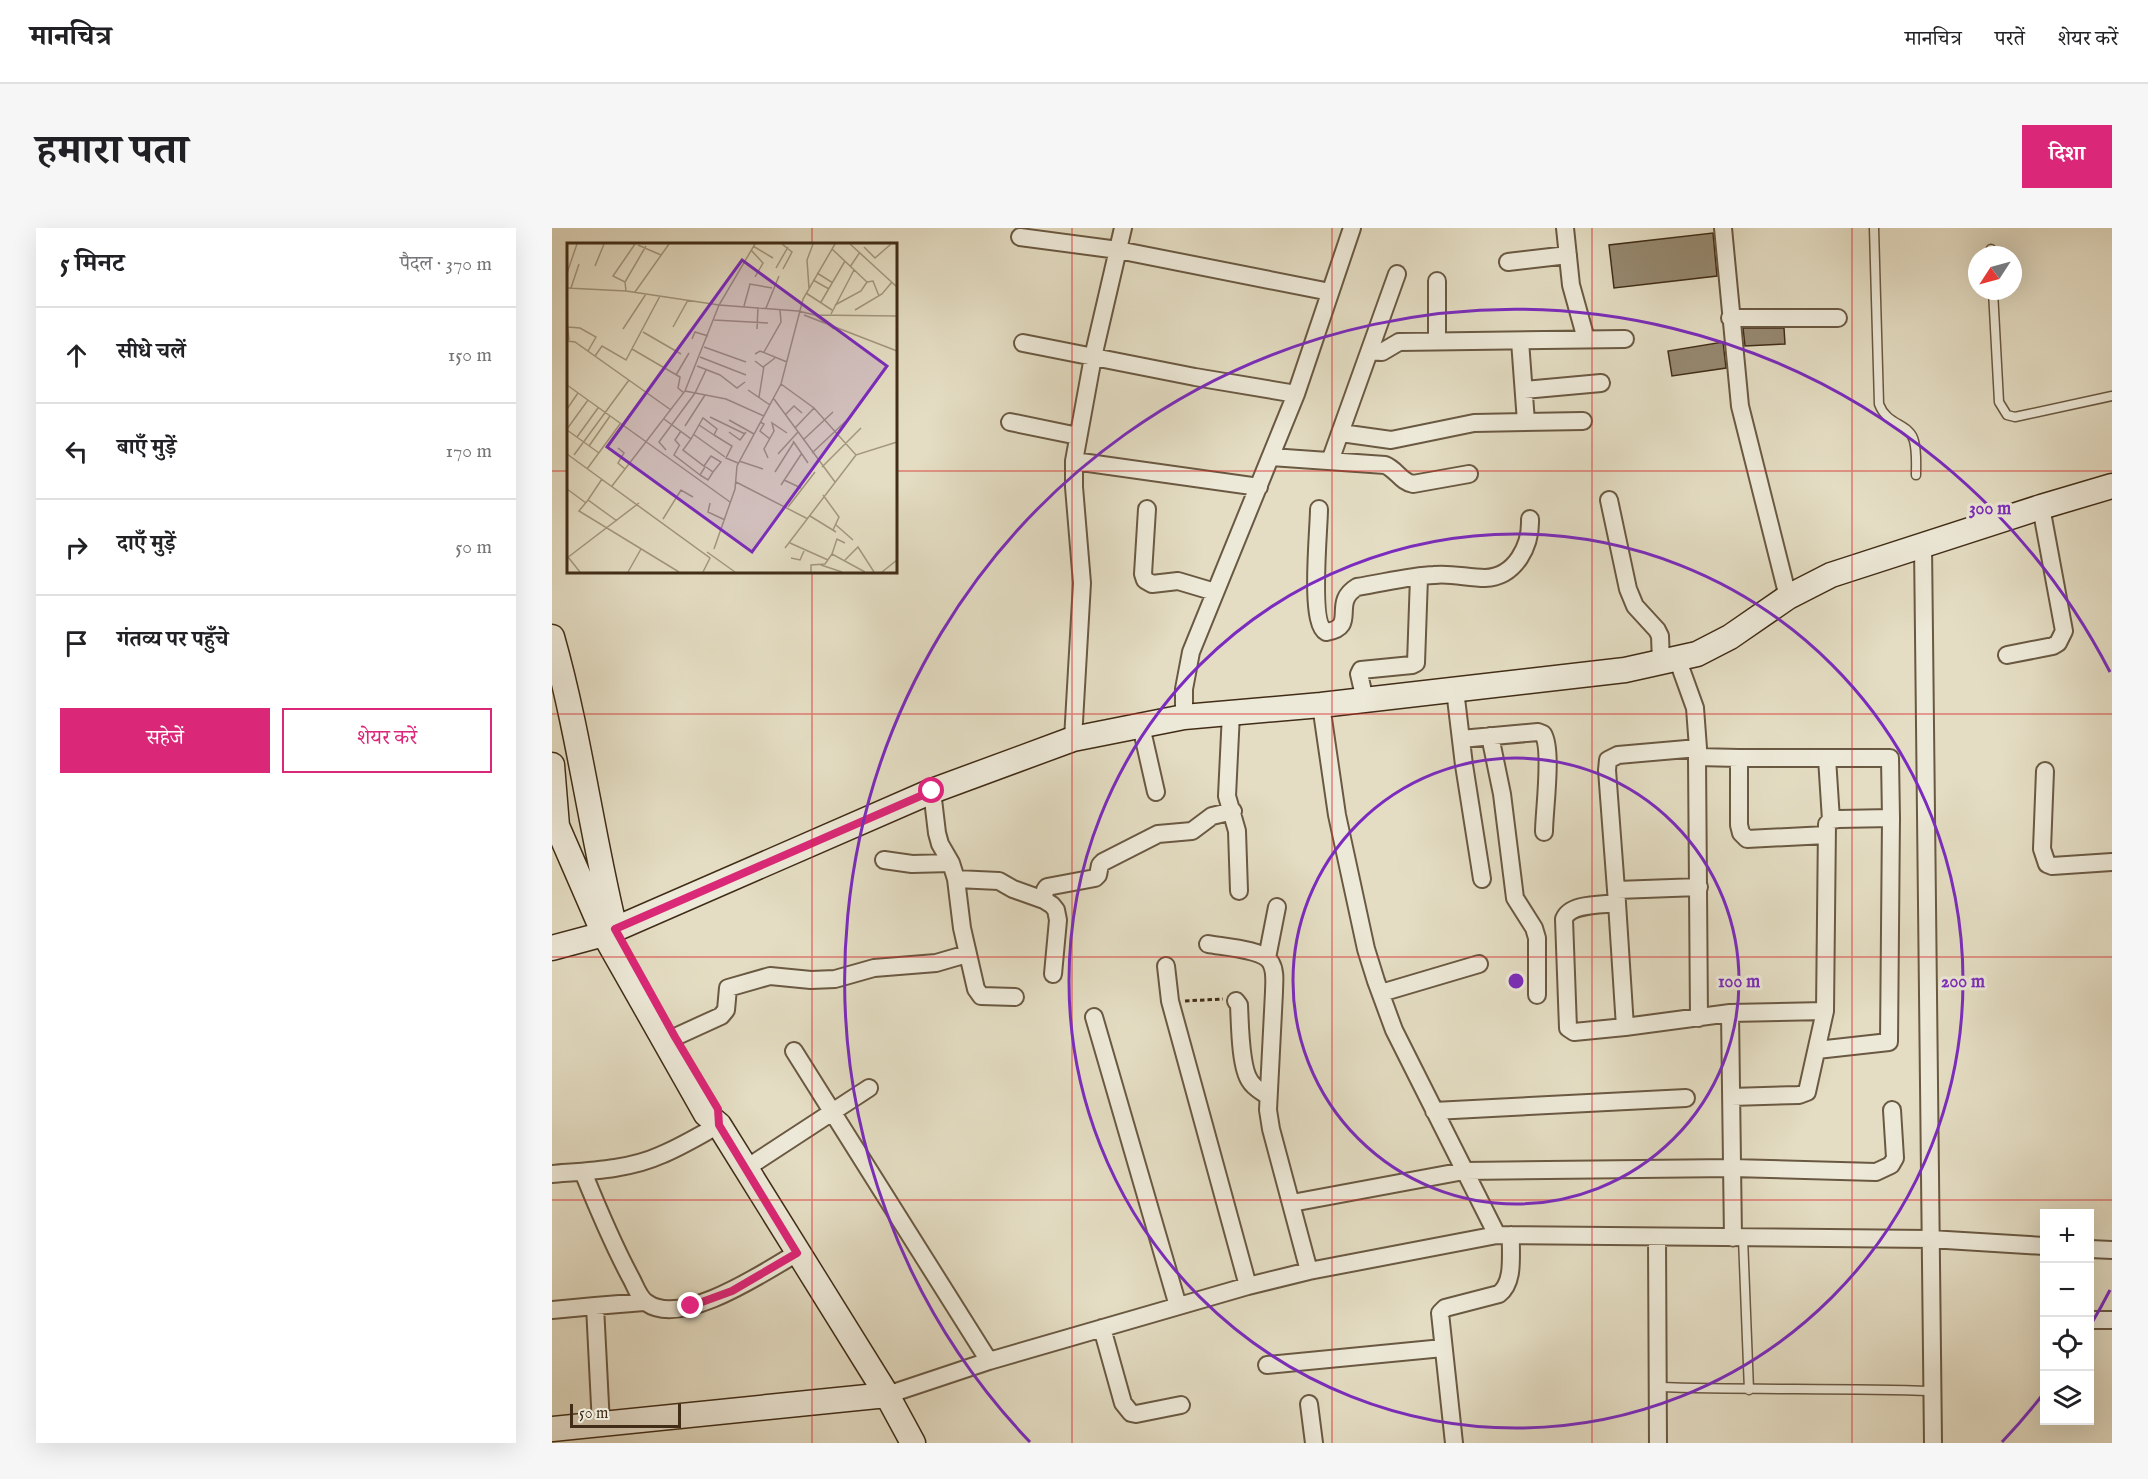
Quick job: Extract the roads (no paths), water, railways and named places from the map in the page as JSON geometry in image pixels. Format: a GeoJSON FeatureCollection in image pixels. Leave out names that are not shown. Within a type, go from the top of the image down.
{"type":"FeatureCollection","features":[{"type":"Feature","properties":{"kind":"street"},"geometry":{"type":"LineString","coordinates":[[1073,739],[1082,583],[1074,461],[1093,357],[1123,228]]}},
{"type":"Feature","properties":{"kind":"street"},"geometry":{"type":"LineString","coordinates":[[1184,717],[1184,689],[1191,652],[1296,394],[1352,228]]}},
{"type":"Feature","properties":{"kind":"street"},"geometry":{"type":"LineString","coordinates":[[1565,228],[1573,293],[1586,339]]}},
{"type":"Feature","properties":{"kind":"street"},"geometry":{"type":"LineString","coordinates":[[1737,228],[1723,228],[1740,406],[1788,597]]}},
{"type":"Feature","properties":{"kind":"street"},"geometry":{"type":"LineString","coordinates":[[1020,237],[1118,250],[1330,292]]}},
{"type":"Feature","properties":{"kind":"street"},"geometry":{"type":"LineString","coordinates":[[1508,262],[1568,255]]}},
{"type":"Feature","properties":{"kind":"street"},"geometry":{"type":"LineString","coordinates":[[1330,461],[1397,274]]}},
{"type":"Feature","properties":{"kind":"street"},"geometry":{"type":"LineString","coordinates":[[1437,281],[1437,341]]}},
{"type":"Feature","properties":{"kind":"street"},"geometry":{"type":"LineString","coordinates":[[1730,318],[1838,318]]}},
{"type":"Feature","properties":{"kind":"street"},"geometry":{"type":"LineString","coordinates":[[1370,351],[1382,352],[1399,342],[1624,339]]}},
{"type":"Feature","properties":{"kind":"street"},"geometry":{"type":"LineString","coordinates":[[1520,341],[1526,422]]}},
{"type":"Feature","properties":{"kind":"street"},"geometry":{"type":"LineString","coordinates":[[1023,343],[1296,394]]}},
{"type":"Feature","properties":{"kind":"street"},"geometry":{"type":"LineString","coordinates":[[1524,390],[1601,384]]}},
{"type":"Feature","properties":{"kind":"street"},"geometry":{"type":"LineString","coordinates":[[1341,433],[1391,440],[1474,423],[1583,421]]}},
{"type":"Feature","properties":{"kind":"street"},"geometry":{"type":"LineString","coordinates":[[1010,422],[1078,436]]}},
{"type":"Feature","properties":{"kind":"street"},"geometry":{"type":"LineString","coordinates":[[1271,457],[1385,465],[1395,469],[1408,483],[1413,484],[1469,474]]}},
{"type":"Feature","properties":{"kind":"street"},"geometry":{"type":"LineString","coordinates":[[1074,461],[1259,488]]}},
{"type":"Feature","properties":{"kind":"street"},"geometry":{"type":"LineString","coordinates":[[552,948],[610,931],[932,791],[1073,739],[1184,717],[1321,705],[1625,670],[1697,654],[1731,637],[1788,597],[1831,575],[2112,486]]}},
{"type":"Feature","properties":{"kind":"street"},"geometry":{"type":"LineString","coordinates":[[1609,500],[1628,590],[1635,606],[1657,630],[1669,660],[1695,708],[1699,1018]]}},
{"type":"Feature","properties":{"kind":"street"},"geometry":{"type":"LineString","coordinates":[[2007,655],[2053,646],[2058,643],[2064,631],[2041,507]]}},
{"type":"Feature","properties":{"kind":"street"},"geometry":{"type":"LineString","coordinates":[[1148,509],[1143,574],[1145,580],[1152,584],[1178,581],[1215,592]]}},
{"type":"Feature","properties":{"kind":"street"},"geometry":{"type":"LineString","coordinates":[[1319,509],[1316,590],[1322,630],[1326,632],[1340,628],[1344,618],[1344,599],[1350,591],[1357,587],[1448,574],[1484,578],[1502,573],[1518,561],[1526,549],[1530,519]]}},
{"type":"Feature","properties":{"kind":"street"},"geometry":{"type":"LineString","coordinates":[[1923,545],[1933,1443]]}},
{"type":"Feature","properties":{"kind":"street"},"geometry":{"type":"LineString","coordinates":[[1365,700],[1359,674],[1361,670],[1416,663],[1419,577]]}},
{"type":"Feature","properties":{"kind":"street"},"geometry":{"type":"LineString","coordinates":[[552,637],[562,671],[586,789],[592,879]]}},
{"type":"Feature","properties":{"kind":"street"},"geometry":{"type":"LineString","coordinates":[[552,713],[562,671]]}},
{"type":"Feature","properties":{"kind":"street"},"geometry":{"type":"LineString","coordinates":[[1455,690],[1482,879]]}},
{"type":"Feature","properties":{"kind":"street"},"geometry":{"type":"LineString","coordinates":[[1321,705],[1337,815],[1366,949],[1381,993],[1394,1030],[1464,1171],[1504,1235],[1509,1279],[1505,1289],[1498,1294],[1445,1308],[1440,1313],[1454,1443]]}},
{"type":"Feature","properties":{"kind":"street"},"geometry":{"type":"LineString","coordinates":[[1231,713],[1227,796],[1233,811],[1239,850],[1239,891]]}},
{"type":"Feature","properties":{"kind":"street"},"geometry":{"type":"LineString","coordinates":[[1141,726],[1156,792]]}},
{"type":"Feature","properties":{"kind":"street"},"geometry":{"type":"LineString","coordinates":[[1461,739],[1538,732],[1545,737],[1548,767],[1544,832]]}},
{"type":"Feature","properties":{"kind":"street"},"geometry":{"type":"LineString","coordinates":[[1490,736],[1502,794],[1515,898],[1534,928],[1537,938],[1537,995]]}},
{"type":"Feature","properties":{"kind":"street"},"geometry":{"type":"LineString","coordinates":[[1625,1027],[1608,760],[1618,755],[1697,753],[1739,758],[1890,758],[1889,1041],[1817,1050]]}},
{"type":"Feature","properties":{"kind":"street"},"geometry":{"type":"LineString","coordinates":[[1739,758],[1739,825],[1741,833],[1747,839],[1891,818]]}},
{"type":"Feature","properties":{"kind":"street"},"geometry":{"type":"LineString","coordinates":[[1731,1097],[1804,1094],[1809,1086],[1825,1011],[1829,828],[1827,758]]}},
{"type":"Feature","properties":{"kind":"street"},"geometry":{"type":"LineString","coordinates":[[552,765],[555,824],[592,879],[610,931],[706,1114],[719,1125],[887,1395],[913,1443]]}},
{"type":"Feature","properties":{"kind":"street"},"geometry":{"type":"LineString","coordinates":[[2045,771],[2042,849],[2047,864],[2052,866],[2112,862]]}},
{"type":"Feature","properties":{"kind":"street"},"geometry":{"type":"LineString","coordinates":[[554,794],[586,789]]}},
{"type":"Feature","properties":{"kind":"street"},"geometry":{"type":"LineString","coordinates":[[932,791],[940,844],[953,871],[967,954],[976,989],[981,996],[1015,997]]}},
{"type":"Feature","properties":{"kind":"street"},"geometry":{"type":"LineString","coordinates":[[1044,900],[1047,887],[1095,878],[1103,862],[1149,838],[1165,832],[1192,831],[1212,816],[1233,811]]}},
{"type":"Feature","properties":{"kind":"street"},"geometry":{"type":"LineString","coordinates":[[884,860],[993,879],[1044,900],[1056,910],[1058,920],[1053,974]]}},
{"type":"Feature","properties":{"kind":"street"},"geometry":{"type":"LineString","coordinates":[[1699,887],[1617,896],[1566,913],[1564,919],[1568,1028],[1574,1032],[1730,1013],[1825,1011]]}},
{"type":"Feature","properties":{"kind":"street"},"geometry":{"type":"LineString","coordinates":[[1267,958],[1277,907]]}},
{"type":"Feature","properties":{"kind":"street"},"geometry":{"type":"LineString","coordinates":[[610,931],[718,1109],[719,1125]]}},
{"type":"Feature","properties":{"kind":"street"},"geometry":{"type":"LineString","coordinates":[[1208,944],[1262,954],[1272,964],[1274,974],[1268,1095],[1271,1129],[1309,1271]]}},
{"type":"Feature","properties":{"kind":"street"},"geometry":{"type":"LineString","coordinates":[[675,1037],[721,1016],[726,1010],[728,988],[734,985],[770,976],[811,980],[835,979],[874,968],[936,963],[967,954]]}},
{"type":"Feature","properties":{"kind":"street"},"geometry":{"type":"LineString","coordinates":[[1381,993],[1479,964]]}},
{"type":"Feature","properties":{"kind":"street"},"geometry":{"type":"LineString","coordinates":[[1166,966],[1170,1001],[1248,1286]]}},
{"type":"Feature","properties":{"kind":"street"},"geometry":{"type":"LineString","coordinates":[[1236,1001],[1239,1005],[1245,1069],[1256,1089],[1268,1095]]}},
{"type":"Feature","properties":{"kind":"street"},"geometry":{"type":"LineString","coordinates":[[1730,1013],[1732,1168],[1738,1238]]}},
{"type":"Feature","properties":{"kind":"street"},"geometry":{"type":"LineString","coordinates":[[1094,1017],[1178,1306]]}},
{"type":"Feature","properties":{"kind":"street"},"geometry":{"type":"LineString","coordinates":[[794,1051],[989,1361]]}},
{"type":"Feature","properties":{"kind":"street"},"geometry":{"type":"LineString","coordinates":[[745,1169],[869,1088]]}},
{"type":"Feature","properties":{"kind":"street"},"geometry":{"type":"LineString","coordinates":[[1434,1111],[1686,1098]]}},
{"type":"Feature","properties":{"kind":"street"},"geometry":{"type":"LineString","coordinates":[[1292,1203],[1464,1171],[1732,1168],[1876,1173],[1885,1170],[1894,1158],[1892,1110]]}},
{"type":"Feature","properties":{"kind":"street"},"geometry":{"type":"LineString","coordinates":[[552,1174],[583,1172],[631,1164],[660,1156],[719,1125]]}},
{"type":"Feature","properties":{"kind":"street"},"geometry":{"type":"LineString","coordinates":[[583,1172],[613,1245],[644,1302]]}},
{"type":"Feature","properties":{"kind":"street"},"geometry":{"type":"LineString","coordinates":[[552,1430],[887,1395],[989,1361],[1248,1286],[1309,1271],[1504,1235],[1930,1239],[2040,1246]]}},
{"type":"Feature","properties":{"kind":"street"},"geometry":{"type":"LineString","coordinates":[[1657,1237],[1658,1443]]}},
{"type":"Feature","properties":{"kind":"street"},"geometry":{"type":"LineString","coordinates":[[2094,1249],[2112,1250]]}},
{"type":"Feature","properties":{"kind":"street"},"geometry":{"type":"LineString","coordinates":[[552,1310],[644,1302],[663,1310],[691,1306],[732,1291],[797,1253]]}},
{"type":"Feature","properties":{"kind":"street"},"geometry":{"type":"LineString","coordinates":[[595,1306],[601,1425]]}},
{"type":"Feature","properties":{"kind":"street"},"geometry":{"type":"LineString","coordinates":[[2094,1320],[2112,1320]]}},
{"type":"Feature","properties":{"kind":"street"},"geometry":{"type":"LineString","coordinates":[[1102,1328],[1123,1403],[1131,1413],[1181,1405]]}},
{"type":"Feature","properties":{"kind":"street"},"geometry":{"type":"LineString","coordinates":[[1267,1365],[1443,1348]]}},
{"type":"Feature","properties":{"kind":"street"},"geometry":{"type":"LineString","coordinates":[[1309,1404],[1314,1443]]}},
{"type":"Feature","properties":{"kind":"lane"},"geometry":{"type":"LineString","coordinates":[[1874,228],[1879,404],[1885,417],[1903,427],[1914,440],[1917,475]]}},
{"type":"Feature","properties":{"kind":"lane"},"geometry":{"type":"LineString","coordinates":[[1993,300],[1999,402],[2007,415],[2014,417],[2112,396]]}},
{"type":"Feature","properties":{"kind":"lane"},"geometry":{"type":"LineString","coordinates":[[1738,1238],[1749,1390]]}},
{"type":"Feature","properties":{"kind":"lane"},"geometry":{"type":"LineString","coordinates":[[1658,1387],[1749,1390],[1865,1388],[1932,1390]]}}]}
